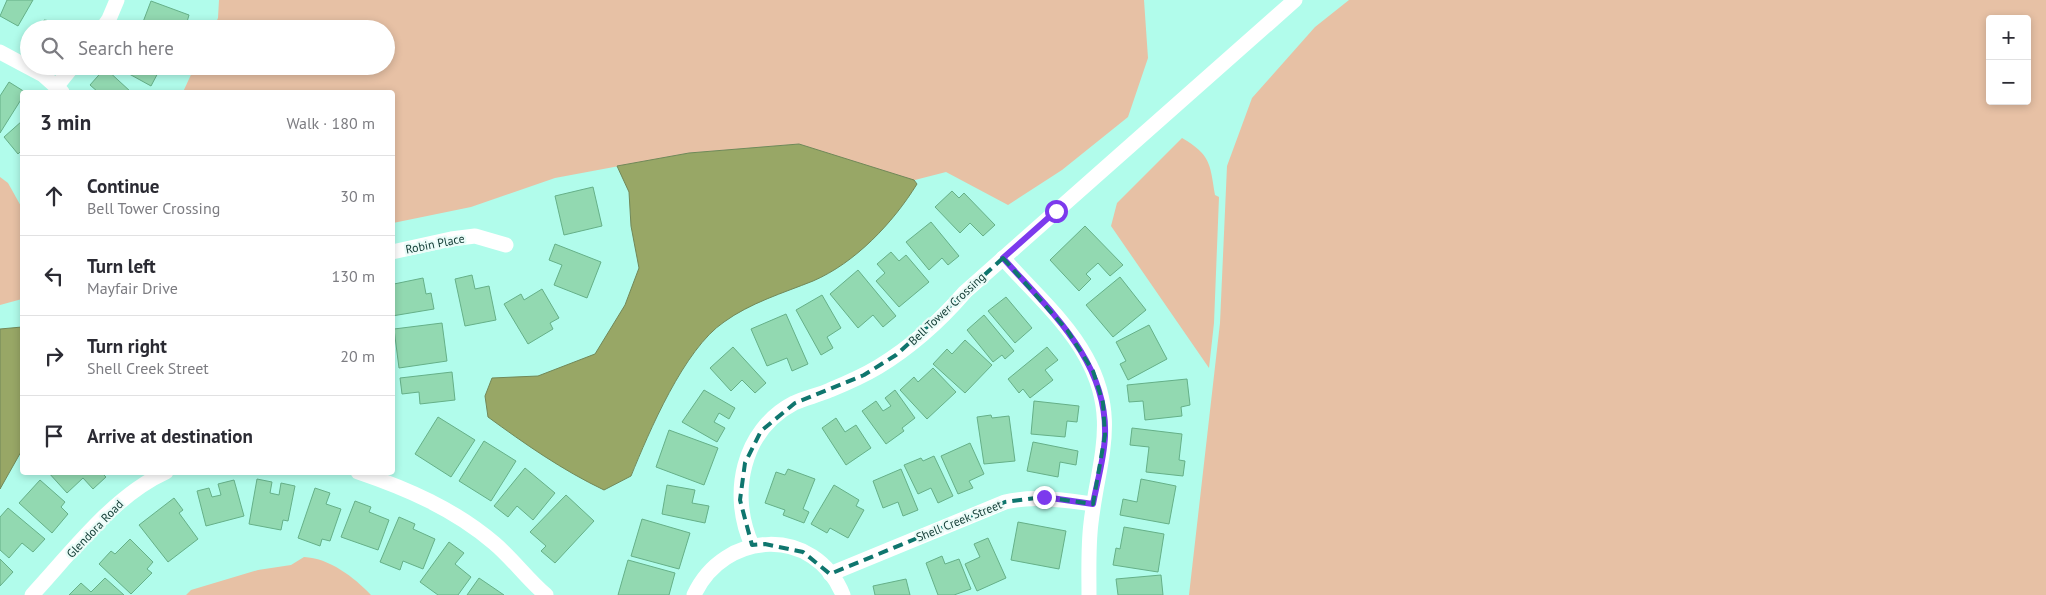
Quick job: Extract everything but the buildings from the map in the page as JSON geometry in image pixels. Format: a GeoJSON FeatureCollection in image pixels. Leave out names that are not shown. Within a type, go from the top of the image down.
{"type":"FeatureCollection","features":[{"type":"Feature","properties":{"kind":"street"},"geometry":{"type":"LineString","coordinates":[[109,20],[117,0]]}},
{"type":"Feature","properties":{"kind":"street","name":"Bell Tower Crossing"},"geometry":{"type":"LineString","coordinates":[[752,546],[743,519],[741,481],[745,463],[761,430],[780,412],[795,403],[864,375],[896,355],[932,326],[965,292],[1295,0]]}},
{"type":"Feature","properties":{"kind":"street"},"geometry":{"type":"LineString","coordinates":[[0,52],[20,63]]}},
{"type":"Feature","properties":{"kind":"street"},"geometry":{"type":"LineString","coordinates":[[43,75],[59,90],[68,75]]}},
{"type":"Feature","properties":{"kind":"street","name":"Robin Place"},"geometry":{"type":"LineString","coordinates":[[395,251],[451,239],[475,236],[506,245]]}},
{"type":"Feature","properties":{"kind":"street"},"geometry":{"type":"LineString","coordinates":[[1003,258],[1072,336],[1086,356],[1096,379],[1103,403],[1105,435],[1093,504],[1089,553],[1089,595]]}},
{"type":"Feature","properties":{"kind":"street","name":"Glendora Road"},"geometry":{"type":"LineString","coordinates":[[32,595],[122,501],[143,484],[160,475]]}},
{"type":"Feature","properties":{"kind":"street"},"geometry":{"type":"LineString","coordinates":[[368,475],[425,498],[462,519],[496,545],[546,595]]}},
{"type":"Feature","properties":{"kind":"street","name":"Shell Creek Street"},"geometry":{"type":"LineString","coordinates":[[830,574],[1005,502],[1024,498],[1044,497],[1093,504]]}},
{"type":"Feature","properties":{"kind":"street"},"geometry":{"type":"LineString","coordinates":[[694,595],[707,573],[733,553],[752,546],[778,545],[791,548],[815,559],[830,574],[843,595]]}},
{"type":"Feature","properties":{"kind":"highlighted area"},"geometry":{"type":"Polygon","coordinates":[[[1003,258],[1067,330],[1093,371],[1103,403],[1105,435],[1093,504],[1044,497],[1005,502],[830,574],[803,552],[765,544],[752,545],[740,500],[745,463],[761,431],[795,403],[864,375],[896,355],[1003,258]]]}},
{"type":"Feature","properties":{"kind":"shaded area"},"geometry":{"type":"Polygon","coordinates":[[[219,0],[1144,0],[1148,58],[1128,117],[1062,170],[1008,205],[946,172],[911,181],[799,144],[689,153],[555,178],[471,207],[395,223],[395,90],[184,90],[191,75],[395,75],[395,20],[217,20],[219,0]]]}},
{"type":"Feature","properties":{"kind":"shaded area"},"geometry":{"type":"Polygon","coordinates":[[[1349,0],[2046,0],[2046,595],[1189,595],[1220,323],[1227,166],[1252,98],[1315,27],[1349,0]]]}},
{"type":"Feature","properties":{"kind":"shaded area"},"geometry":{"type":"Polygon","coordinates":[[[1182,138],[1199,150],[1208,161],[1215,195],[1219,197],[1214,323],[1209,368],[1111,226],[1117,203],[1182,138]]]}},
{"type":"Feature","properties":{"kind":"shaded area"},"geometry":{"type":"Polygon","coordinates":[[[799,144],[914,180],[917,184],[885,227],[844,264],[813,281],[745,309],[724,322],[709,335],[695,351],[669,393],[631,476],[604,490],[530,447],[488,417],[485,396],[492,378],[538,376],[595,354],[625,305],[639,268],[631,226],[629,192],[617,166],[689,153],[799,144]]]}},
{"type":"Feature","properties":{"kind":"shaded area"},"geometry":{"type":"Polygon","coordinates":[[[0,177],[8,183],[20,204],[20,300],[0,305],[0,177]]]}},
{"type":"Feature","properties":{"kind":"shaded area"},"geometry":{"type":"Polygon","coordinates":[[[20,327],[20,454],[0,489],[0,329],[20,327]]]}},
{"type":"Feature","properties":{"kind":"shaded area"},"geometry":{"type":"Polygon","coordinates":[[[304,557],[313,558],[332,565],[357,582],[371,595],[186,595],[191,590],[258,570],[291,565],[304,557]]]}},
{"type":"Feature","properties":{"kind":"route"},"geometry":{"type":"LineString","coordinates":[[1044,497],[1093,504],[1104,452],[1105,435],[1103,403],[1086,356],[1066,330],[1003,258],[1056,211]]}}]}
